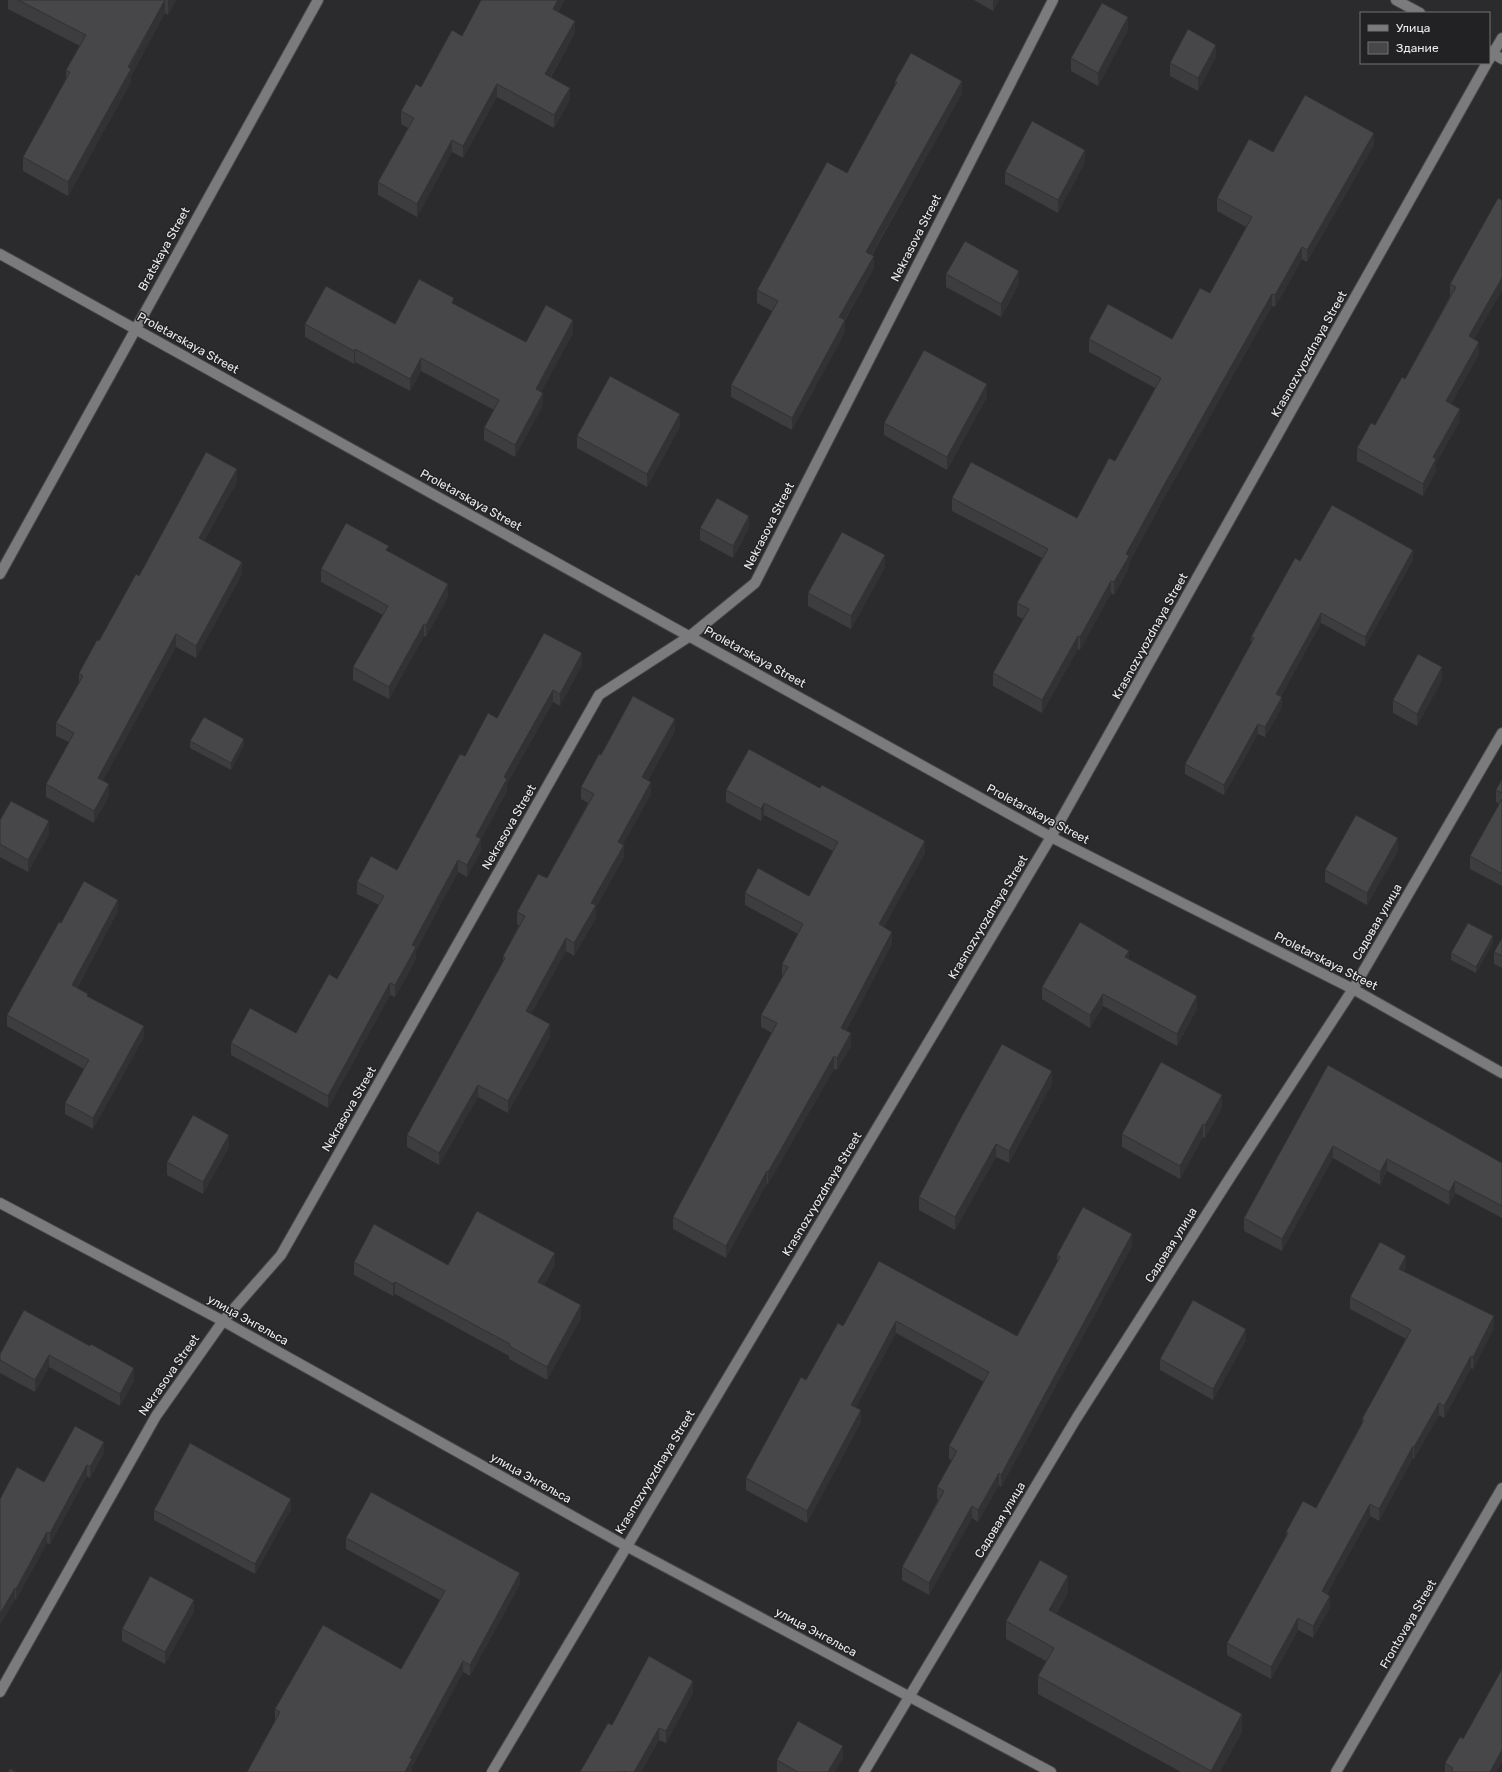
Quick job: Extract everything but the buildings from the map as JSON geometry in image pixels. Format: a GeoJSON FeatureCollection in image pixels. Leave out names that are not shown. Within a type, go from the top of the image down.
{"type":"FeatureCollection","features":[{"type":"Feature","properties":{"kind":"street","name":"Bratskaya Street"},"geometry":{"type":"LineString","coordinates":[[0,574],[318,0]]}},
{"type":"Feature","properties":{"kind":"street","name":"Nekrasova Street"},"geometry":{"type":"LineString","coordinates":[[0,1692],[156,1416],[223,1321],[281,1255],[599,695],[690,636],[755,583],[1053,0]]}},
{"type":"Feature","properties":{"kind":"street"},"geometry":{"type":"LineString","coordinates":[[1396,0],[1418,12]]}},
{"type":"Feature","properties":{"kind":"street"},"geometry":{"type":"LineString","coordinates":[[1502,38],[1490,55],[1502,59]]}},
{"type":"Feature","properties":{"kind":"street","name":"Krasnozvyozdnaya Street"},"geometry":{"type":"LineString","coordinates":[[492,1772],[1052,836],[1486,64]]}},
{"type":"Feature","properties":{"kind":"street","name":"Proletarskaya Street"},"geometry":{"type":"LineString","coordinates":[[0,254],[1052,836],[1353,989],[1502,1074]]}},
{"type":"Feature","properties":{"kind":"street","name":"Садовая улица"},"geometry":{"type":"LineString","coordinates":[[864,1772],[1076,1418],[1235,1169],[1353,989],[1502,733]]}},
{"type":"Feature","properties":{"kind":"street","name":"улица Энгельса"},"geometry":{"type":"LineString","coordinates":[[0,1203],[223,1321],[626,1546],[1051,1772]]}},
{"type":"Feature","properties":{"kind":"street","name":"Frontovaya Street"},"geometry":{"type":"LineString","coordinates":[[1336,1772],[1502,1488]]}}]}
